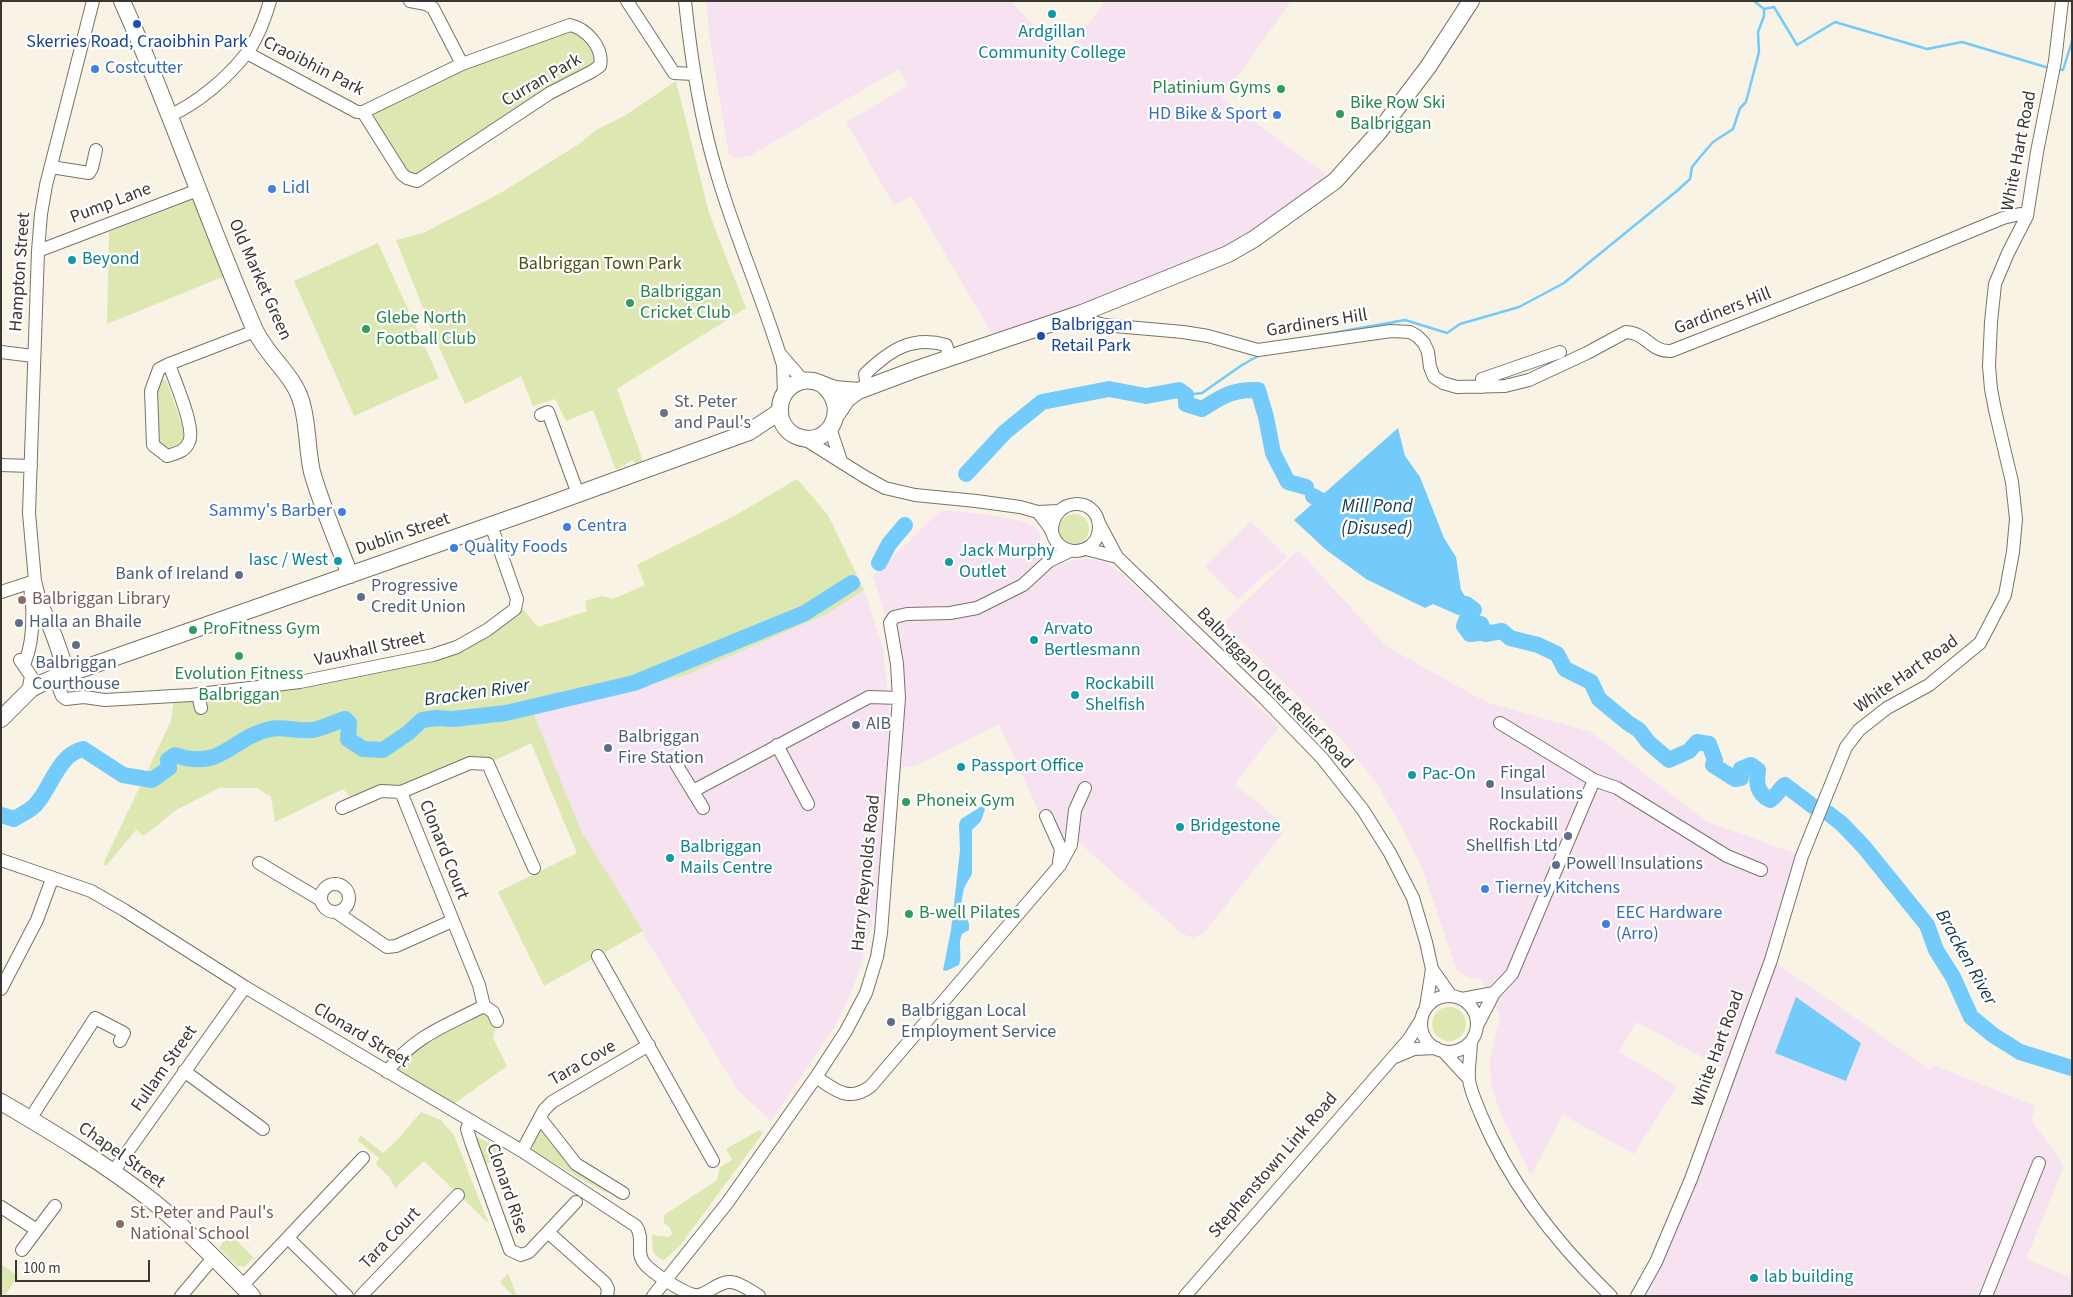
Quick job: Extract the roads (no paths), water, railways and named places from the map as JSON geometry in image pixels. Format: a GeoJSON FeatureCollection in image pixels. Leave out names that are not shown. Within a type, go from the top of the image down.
{"type":"FeatureCollection","features":[{"type":"Feature","properties":{"kind":"main road"},"geometry":{"type":"LineString","coordinates":[[862,390],[835,389],[807,381],[790,387],[780,402],[779,412],[787,429],[798,436],[818,437],[833,421],[847,399],[862,390],[1082,313],[1228,254],[1278,223],[1335,181],[1378,133],[1428,67],[1471,1]]}},
{"type":"Feature","properties":{"kind":"main road","name":"Old Market Green"},"geometry":{"type":"LineString","coordinates":[[126,3],[255,331],[266,350],[292,383],[298,394],[302,405],[312,471],[350,575]]}},
{"type":"Feature","properties":{"kind":"main road"},"geometry":{"type":"LineString","coordinates":[[823,385],[834,398],[833,421]]}},
{"type":"Feature","properties":{"kind":"main road","name":"Dublin Street"},"geometry":{"type":"LineString","coordinates":[[1,719],[32,689],[62,676],[491,526],[749,432],[779,412]]}},
{"type":"Feature","properties":{"kind":"main road","name":"Dublin Street"},"geometry":{"type":"LineString","coordinates":[[749,432],[760,431],[798,436]]}},
{"type":"Feature","properties":{"kind":"main road","name":"Chapel Street"},"geometry":{"type":"LineString","coordinates":[[1,1102],[113,1172],[156,1205],[247,1291]]}},
{"type":"Feature","properties":{"kind":"street","name":"Hampton Street"},"geometry":{"type":"LineString","coordinates":[[62,676],[56,636],[39,597],[35,581],[29,513],[33,356],[41,214],[93,1]]}},
{"type":"Feature","properties":{"kind":"street","name":"Craoibhin Park"},"geometry":{"type":"LineString","coordinates":[[169,116],[184,109],[206,94],[247,52],[270,1]]}},
{"type":"Feature","properties":{"kind":"street"},"geometry":{"type":"LineString","coordinates":[[410,1],[426,4],[432,8],[462,64]]}},
{"type":"Feature","properties":{"kind":"street"},"geometry":{"type":"LineString","coordinates":[[627,1],[674,73],[694,74]]}},
{"type":"Feature","properties":{"kind":"street"},"geometry":{"type":"LineString","coordinates":[[685,1],[694,74],[716,173],[783,365],[784,394]]}},
{"type":"Feature","properties":{"kind":"street","name":"White Hart Road"},"geometry":{"type":"LineString","coordinates":[[1637,1296],[1656,1262],[1691,1179],[1771,960],[1802,856],[1846,747],[1858,730],[1887,708],[1929,685],[1967,656],[1980,643],[2005,595],[2013,552],[2016,519],[2012,482],[1991,389],[1989,366],[1991,322],[1995,284],[2027,216],[2037,152],[2054,67],[2062,1]]}},
{"type":"Feature","properties":{"kind":"street","name":"Curran Park"},"geometry":{"type":"LineString","coordinates":[[570,25],[580,27],[592,39],[602,58],[600,66],[550,93],[417,182],[402,174],[363,112],[462,64],[570,25]]}},
{"type":"Feature","properties":{"kind":"street","name":"Craoibhin Park"},"geometry":{"type":"LineString","coordinates":[[247,52],[357,112],[363,112]]}},
{"type":"Feature","properties":{"kind":"street"},"geometry":{"type":"LineString","coordinates":[[51,167],[89,173],[96,150]]}},
{"type":"Feature","properties":{"kind":"street","name":"Pump Lane"},"geometry":{"type":"LineString","coordinates":[[38,251],[198,190]]}},
{"type":"Feature","properties":{"kind":"street","name":"Gardiners Hill"},"geometry":{"type":"LineString","coordinates":[[1082,313],[1090,321],[1104,325],[1184,332],[1218,338],[1261,350],[1391,331],[1410,332],[1424,343],[1434,377],[1443,383],[1457,387],[1505,386],[1529,380],[1587,353],[1626,332],[1635,333],[1643,337],[1654,348],[1662,351],[1671,351],[1860,277],[1995,221],[2020,214],[2027,216]]}},
{"type":"Feature","properties":{"kind":"street"},"geometry":{"type":"LineString","coordinates":[[168,364],[191,428],[190,441],[186,447],[181,452],[167,456],[154,445],[151,391],[159,369],[168,364],[255,331]]}},
{"type":"Feature","properties":{"kind":"street"},"geometry":{"type":"LineString","coordinates":[[862,390],[864,374],[886,354],[898,348],[919,343],[939,343],[946,346],[950,358]]}},
{"type":"Feature","properties":{"kind":"street"},"geometry":{"type":"LineString","coordinates":[[1,352],[33,356]]}},
{"type":"Feature","properties":{"kind":"street"},"geometry":{"type":"LineString","coordinates":[[1482,387],[1482,378],[1560,352]]}},
{"type":"Feature","properties":{"kind":"street"},"geometry":{"type":"LineString","coordinates":[[779,353],[800,377],[807,381]]}},
{"type":"Feature","properties":{"kind":"street"},"geometry":{"type":"LineString","coordinates":[[541,415],[548,412],[578,494]]}},
{"type":"Feature","properties":{"kind":"street"},"geometry":{"type":"LineString","coordinates":[[833,421],[841,461]]}},
{"type":"Feature","properties":{"kind":"street"},"geometry":{"type":"LineString","coordinates":[[798,436],[841,461],[865,478],[885,488],[915,496],[976,501],[1020,507],[1038,512],[1058,511],[1071,504],[1086,506],[1096,516],[1099,523],[1097,538],[1086,549],[1070,551],[1062,548],[1038,512]]}},
{"type":"Feature","properties":{"kind":"street"},"geometry":{"type":"LineString","coordinates":[[1,465],[31,466]]}},
{"type":"Feature","properties":{"kind":"street"},"geometry":{"type":"LineString","coordinates":[[1049,561],[1054,517],[1058,511]]}},
{"type":"Feature","properties":{"kind":"street","name":"Balbriggan Outer Relief Road"},"geometry":{"type":"LineString","coordinates":[[1099,523],[1117,557],[1322,758],[1363,810],[1390,853],[1413,898],[1432,969],[1426,1007]]}},
{"type":"Feature","properties":{"kind":"street","name":"Vauxhall Street"},"geometry":{"type":"LineString","coordinates":[[62,676],[62,696],[66,699],[84,697],[105,700],[198,694],[300,682],[433,655],[457,647],[472,640],[493,626],[515,608],[517,604],[507,567],[491,526]]}},
{"type":"Feature","properties":{"kind":"street","name":"Balbriggan Outer Relief Road"},"geometry":{"type":"LineString","coordinates":[[1086,549],[1117,557]]}},
{"type":"Feature","properties":{"kind":"street","name":"Harry Reynolds Road"},"geometry":{"type":"LineString","coordinates":[[653,1296],[728,1202],[816,1077],[859,1008],[866,993],[877,957],[884,908],[899,698],[890,623],[894,617],[907,614],[950,613],[977,608],[1023,585],[1049,561],[1070,551]]}},
{"type":"Feature","properties":{"kind":"street"},"geometry":{"type":"LineString","coordinates":[[1,592],[35,581]]}},
{"type":"Feature","properties":{"kind":"street"},"geometry":{"type":"LineString","coordinates":[[34,586],[59,653],[62,668],[53,676],[29,687],[31,676],[20,660],[25,662],[29,653],[32,605],[30,588],[34,586]]}},
{"type":"Feature","properties":{"kind":"street"},"geometry":{"type":"LineString","coordinates":[[198,694],[201,708]]}},
{"type":"Feature","properties":{"kind":"street"},"geometry":{"type":"LineString","coordinates":[[692,791],[869,697],[899,698]]}},
{"type":"Feature","properties":{"kind":"street"},"geometry":{"type":"LineString","coordinates":[[1500,723],[1594,780],[1617,788],[1727,856],[1761,870]]}},
{"type":"Feature","properties":{"kind":"street"},"geometry":{"type":"LineString","coordinates":[[777,745],[808,804]]}},
{"type":"Feature","properties":{"kind":"street","name":"Clonard Court"},"geometry":{"type":"LineString","coordinates":[[342,808],[381,791],[401,792],[470,763],[488,764],[534,868]]}},
{"type":"Feature","properties":{"kind":"street"},"geometry":{"type":"LineString","coordinates":[[676,764],[703,808]]}},
{"type":"Feature","properties":{"kind":"street"},"geometry":{"type":"LineString","coordinates":[[1594,780],[1512,974],[1494,993],[1477,1026],[1471,1041],[1469,1079],[1494,1144],[1516,1182],[1557,1238],[1611,1296]]}},
{"type":"Feature","properties":{"kind":"street"},"geometry":{"type":"LineString","coordinates":[[816,1077],[846,1094],[863,1092],[871,1086],[1058,867],[1070,845],[1075,810],[1086,788]]}},
{"type":"Feature","properties":{"kind":"street","name":"Clonard Court"},"geometry":{"type":"LineString","coordinates":[[401,792],[478,985],[484,1006],[493,1012],[497,1021]]}},
{"type":"Feature","properties":{"kind":"street"},"geometry":{"type":"LineString","coordinates":[[1046,816],[1061,849],[1058,867]]}},
{"type":"Feature","properties":{"kind":"street","name":"Clonard Street"},"geometry":{"type":"LineString","coordinates":[[1,860],[90,891],[245,987],[522,1151],[636,1226],[641,1235],[640,1252],[644,1264],[686,1293],[693,1296],[700,1295],[721,1284],[732,1282],[759,1296]]}},
{"type":"Feature","properties":{"kind":"street"},"geometry":{"type":"LineString","coordinates":[[259,863],[321,900],[328,910],[336,912],[345,908],[350,895],[344,886],[330,884],[323,890],[321,900]]}},
{"type":"Feature","properties":{"kind":"street"},"geometry":{"type":"LineString","coordinates":[[1,989],[37,920],[52,879]]}},
{"type":"Feature","properties":{"kind":"street","name":"Clonard Court"},"geometry":{"type":"LineString","coordinates":[[336,912],[387,947],[396,946],[452,921]]}},
{"type":"Feature","properties":{"kind":"street"},"geometry":{"type":"LineString","coordinates":[[598,956],[713,1161]]}},
{"type":"Feature","properties":{"kind":"street","name":"Balbriggan Outer Relief Road"},"geometry":{"type":"LineString","coordinates":[[1432,969],[1456,998]]}},
{"type":"Feature","properties":{"kind":"street","name":"Fullam Street"},"geometry":{"type":"LineString","coordinates":[[113,1172],[245,987]]}},
{"type":"Feature","properties":{"kind":"street"},"geometry":{"type":"LineString","coordinates":[[1469,1079],[1424,1036],[1421,1020],[1426,1007],[1438,998],[1456,998],[1494,993]]}},
{"type":"Feature","properties":{"kind":"street"},"geometry":{"type":"LineString","coordinates":[[1456,998],[1473,1010],[1477,1026]]}},
{"type":"Feature","properties":{"kind":"street"},"geometry":{"type":"LineString","coordinates":[[387,1072],[400,1055],[416,1041],[484,1006]]}},
{"type":"Feature","properties":{"kind":"street"},"geometry":{"type":"LineString","coordinates":[[30,1119],[95,1018],[124,1033],[120,1040]]}},
{"type":"Feature","properties":{"kind":"street","name":"Stephenstown Link Road"},"geometry":{"type":"LineString","coordinates":[[1186,1296],[1409,1039],[1421,1020]]}},
{"type":"Feature","properties":{"kind":"street"},"geometry":{"type":"LineString","coordinates":[[1439,1050],[1458,1050],[1471,1041]]}},
{"type":"Feature","properties":{"kind":"street","name":"Tara Cove"},"geometry":{"type":"LineString","coordinates":[[522,1151],[544,1110],[552,1102],[649,1045]]}},
{"type":"Feature","properties":{"kind":"street","name":"Stephenstown Link Road"},"geometry":{"type":"LineString","coordinates":[[1390,1059],[1414,1050],[1439,1050]]}},
{"type":"Feature","properties":{"kind":"street"},"geometry":{"type":"LineString","coordinates":[[184,1071],[263,1129]]}},
{"type":"Feature","properties":{"kind":"street"},"geometry":{"type":"LineString","coordinates":[[540,1118],[576,1164],[623,1192]]}},
{"type":"Feature","properties":{"kind":"street","name":"Clonard Rise"},"geometry":{"type":"LineString","coordinates":[[470,1121],[467,1129],[471,1142],[510,1250],[518,1255],[525,1254],[549,1233],[576,1202]]}},
{"type":"Feature","properties":{"kind":"street"},"geometry":{"type":"LineString","coordinates":[[247,1291],[288,1238],[363,1158]]}},
{"type":"Feature","properties":{"kind":"street"},"geometry":{"type":"LineString","coordinates":[[1986,1296],[2039,1163]]}},
{"type":"Feature","properties":{"kind":"street","name":"Tara Court"},"geometry":{"type":"LineString","coordinates":[[361,1296],[443,1204],[458,1195]]}},
{"type":"Feature","properties":{"kind":"street"},"geometry":{"type":"LineString","coordinates":[[22,1250],[56,1206]]}},
{"type":"Feature","properties":{"kind":"street"},"geometry":{"type":"LineString","coordinates":[[1,1207],[37,1230]]}},
{"type":"Feature","properties":{"kind":"street","name":"Clonard Rise"},"geometry":{"type":"LineString","coordinates":[[549,1233],[605,1283],[608,1289],[607,1296]]}},
{"type":"Feature","properties":{"kind":"street"},"geometry":{"type":"LineString","coordinates":[[288,1238],[347,1296]]}},
{"type":"Feature","properties":{"kind":"street"},"geometry":{"type":"LineString","coordinates":[[181,1296],[213,1258]]}},
{"type":"Feature","properties":{"kind":"water","name":"Mill Pond (Disused)"},"geometry":{"type":"Polygon","coordinates":[[[1398,428],[1405,456],[1420,477],[1444,538],[1456,557],[1461,590],[1474,610],[1458,615],[1433,604],[1425,608],[1366,579],[1325,549],[1294,520],[1398,428]]]}},
{"type":"Feature","properties":{"kind":"water"},"geometry":{"type":"Polygon","coordinates":[[[982,806],[985,809],[981,821],[972,830],[972,874],[964,888],[961,904],[969,924],[969,930],[962,934],[959,965],[946,971],[943,970],[951,930],[960,851],[959,824],[961,819],[982,806]]]}},
{"type":"Feature","properties":{"kind":"water"},"geometry":{"type":"Polygon","coordinates":[[[1796,997],[1861,1043],[1846,1081],[1775,1053],[1796,997]]]}},
{"type":"Feature","properties":{"kind":"waterway"},"geometry":{"type":"LineString","coordinates":[[1754,1],[1764,9]]}},
{"type":"Feature","properties":{"kind":"waterway"},"geometry":{"type":"LineString","coordinates":[[1764,9],[1774,7],[1797,45],[1835,22],[1927,49],[1962,42],[2049,68]]}},
{"type":"Feature","properties":{"kind":"waterway"},"geometry":{"type":"LineString","coordinates":[[1316,336],[1405,320],[1447,333],[1460,324],[1519,307],[1564,283],[1678,190],[1690,179],[1692,167],[1713,142],[1733,129],[1740,108],[1746,102],[1759,52],[1758,32],[1764,16],[1764,9]]}},
{"type":"Feature","properties":{"kind":"waterway"},"geometry":{"type":"LineString","coordinates":[[2057,69],[2063,70],[2072,41]]}},
{"type":"Feature","properties":{"kind":"waterway"},"geometry":{"type":"LineString","coordinates":[[1186,395],[1202,393],[1260,355]]}},
{"type":"Feature","properties":{"kind":"waterway","name":"Bracken River"},"geometry":{"type":"LineString","coordinates":[[966,474],[1005,432],[1042,402],[1109,389],[1146,396],[1179,390],[1186,395],[1186,404],[1202,409],[1228,394],[1258,390],[1266,417],[1273,453],[1288,482],[1306,487]]}},
{"type":"Feature","properties":{"kind":"waterway","name":"Bracken River"},"geometry":{"type":"LineString","coordinates":[[1313,496],[1337,510]]}},
{"type":"Feature","properties":{"kind":"waterway","name":"Bracken River"},"geometry":{"type":"LineString","coordinates":[[879,563],[889,544],[905,525]]}},
{"type":"Feature","properties":{"kind":"waterway","name":"Bracken River"},"geometry":{"type":"LineString","coordinates":[[1,815],[14,819],[32,808],[68,757],[83,749],[123,775],[152,780],[169,768],[168,760],[175,755],[191,759],[204,759],[216,756],[256,733],[270,729],[313,730],[345,719],[349,723],[348,739],[363,749],[383,750],[408,733],[422,720],[436,718],[453,719],[506,713],[634,683],[805,613],[852,583]]}},
{"type":"Feature","properties":{"kind":"waterway","name":"Bracken River"},"geometry":{"type":"LineString","coordinates":[[1455,603],[1466,604],[1474,610],[1467,618],[1464,626],[1470,634],[1479,633],[1481,624],[1485,634],[1502,631],[1510,638],[1538,645],[1557,654],[1565,669],[1591,682],[1599,699],[1639,730],[1648,742],[1669,760],[1689,751],[1697,742],[1709,744],[1715,760],[1713,765],[1735,779],[1741,778],[1741,769],[1751,765],[1758,770],[1758,788],[1770,800],[1785,785],[1814,807]]}},
{"type":"Feature","properties":{"kind":"waterway","name":"Bracken River"},"geometry":{"type":"LineString","coordinates":[[1828,813],[1842,824],[1864,847],[1927,925],[1936,950],[1953,977],[1971,1017],[1993,1035],[2020,1052],[2072,1068]]}},
{"type":"Feature","properties":{"kind":"place","name":"Ardgillan Community College"},"geometry":{"type":"Point","coordinates":[1052,14]}},
{"type":"Feature","properties":{"kind":"place","name":"Skerries Road, Craoibhin Park"},"geometry":{"type":"Point","coordinates":[137,24]}},
{"type":"Feature","properties":{"kind":"place","name":"Costcutter"},"geometry":{"type":"Point","coordinates":[95,69]}},
{"type":"Feature","properties":{"kind":"place","name":"Platinium Gyms"},"geometry":{"type":"Point","coordinates":[1281,89]}},
{"type":"Feature","properties":{"kind":"place","name":"Bike Row Ski Balbriggan"},"geometry":{"type":"Point","coordinates":[1340,114]}},
{"type":"Feature","properties":{"kind":"place","name":"HD Bike & Sport"},"geometry":{"type":"Point","coordinates":[1277,115]}},
{"type":"Feature","properties":{"kind":"place","name":"Lidl"},"geometry":{"type":"Point","coordinates":[272,189]}},
{"type":"Feature","properties":{"kind":"place","name":"Beyond"},"geometry":{"type":"Point","coordinates":[72,260]}},
{"type":"Feature","properties":{"kind":"place","name":"Balbriggan Cricket Club"},"geometry":{"type":"Point","coordinates":[630,303]}},
{"type":"Feature","properties":{"kind":"place","name":"Glebe North Football Club"},"geometry":{"type":"Point","coordinates":[366,329]}},
{"type":"Feature","properties":{"kind":"place","name":"Balbriggan Retail Park"},"geometry":{"type":"Point","coordinates":[1041,336]}},
{"type":"Feature","properties":{"kind":"place","name":"St. Peter and Paul's"},"geometry":{"type":"Point","coordinates":[664,413]}},
{"type":"Feature","properties":{"kind":"place","name":"Sammy's Barber"},"geometry":{"type":"Point","coordinates":[342,512]}},
{"type":"Feature","properties":{"kind":"place","name":"Centra"},"geometry":{"type":"Point","coordinates":[567,527]}},
{"type":"Feature","properties":{"kind":"place","name":"Quality Foods"},"geometry":{"type":"Point","coordinates":[454,548]}},
{"type":"Feature","properties":{"kind":"place","name":"Iasc / West"},"geometry":{"type":"Point","coordinates":[338,561]}},
{"type":"Feature","properties":{"kind":"place","name":"Jack Murphy Outlet"},"geometry":{"type":"Point","coordinates":[949,562]}},
{"type":"Feature","properties":{"kind":"place","name":"Bank of Ireland"},"geometry":{"type":"Point","coordinates":[239,575]}},
{"type":"Feature","properties":{"kind":"place","name":"Progressive Credit Union"},"geometry":{"type":"Point","coordinates":[361,597]}},
{"type":"Feature","properties":{"kind":"place","name":"Balbriggan Library"},"geometry":{"type":"Point","coordinates":[22,600]}},
{"type":"Feature","properties":{"kind":"place","name":"Halla an Bhaile"},"geometry":{"type":"Point","coordinates":[19,623]}},
{"type":"Feature","properties":{"kind":"place","name":"ProFitness Gym"},"geometry":{"type":"Point","coordinates":[193,630]}},
{"type":"Feature","properties":{"kind":"place","name":"Arvato Bertlesmann"},"geometry":{"type":"Point","coordinates":[1034,640]}},
{"type":"Feature","properties":{"kind":"place","name":"Balbriggan Courthouse"},"geometry":{"type":"Point","coordinates":[76,645]}},
{"type":"Feature","properties":{"kind":"place","name":"Evolution Fitness Balbriggan"},"geometry":{"type":"Point","coordinates":[239,656]}},
{"type":"Feature","properties":{"kind":"place","name":"Rockabill Shelfish"},"geometry":{"type":"Point","coordinates":[1075,695]}},
{"type":"Feature","properties":{"kind":"place","name":"AIB"},"geometry":{"type":"Point","coordinates":[856,725]}},
{"type":"Feature","properties":{"kind":"place","name":"Balbriggan Fire Station"},"geometry":{"type":"Point","coordinates":[608,748]}},
{"type":"Feature","properties":{"kind":"place","name":"Passport Office"},"geometry":{"type":"Point","coordinates":[961,767]}},
{"type":"Feature","properties":{"kind":"place","name":"Pac-On"},"geometry":{"type":"Point","coordinates":[1412,775]}},
{"type":"Feature","properties":{"kind":"place","name":"Fingal Insulations"},"geometry":{"type":"Point","coordinates":[1490,784]}},
{"type":"Feature","properties":{"kind":"place","name":"Phoneix Gym"},"geometry":{"type":"Point","coordinates":[906,802]}},
{"type":"Feature","properties":{"kind":"place","name":"Bridgestone"},"geometry":{"type":"Point","coordinates":[1180,827]}},
{"type":"Feature","properties":{"kind":"place","name":"Rockabill Shellfish Ltd"},"geometry":{"type":"Point","coordinates":[1568,836]}},
{"type":"Feature","properties":{"kind":"place","name":"Balbriggan Mails Centre"},"geometry":{"type":"Point","coordinates":[670,858]}},
{"type":"Feature","properties":{"kind":"place","name":"Powell Insulations"},"geometry":{"type":"Point","coordinates":[1556,865]}},
{"type":"Feature","properties":{"kind":"place","name":"Tierney Kitchens"},"geometry":{"type":"Point","coordinates":[1485,889]}},
{"type":"Feature","properties":{"kind":"place","name":"B-well Pilates"},"geometry":{"type":"Point","coordinates":[909,914]}},
{"type":"Feature","properties":{"kind":"place","name":"EEC Hardware (Arro)"},"geometry":{"type":"Point","coordinates":[1606,924]}},
{"type":"Feature","properties":{"kind":"place","name":"Balbriggan Local Employment Service"},"geometry":{"type":"Point","coordinates":[891,1022]}},
{"type":"Feature","properties":{"kind":"place","name":"St. Peter and Paul's National School"},"geometry":{"type":"Point","coordinates":[120,1224]}},
{"type":"Feature","properties":{"kind":"place","name":"lab building"},"geometry":{"type":"Point","coordinates":[1754,1278]}},
{"type":"Feature","properties":{"kind":"park label","name":"Balbriggan Town Park"},"geometry":{"type":"Point","coordinates":[600,265]}}]}
